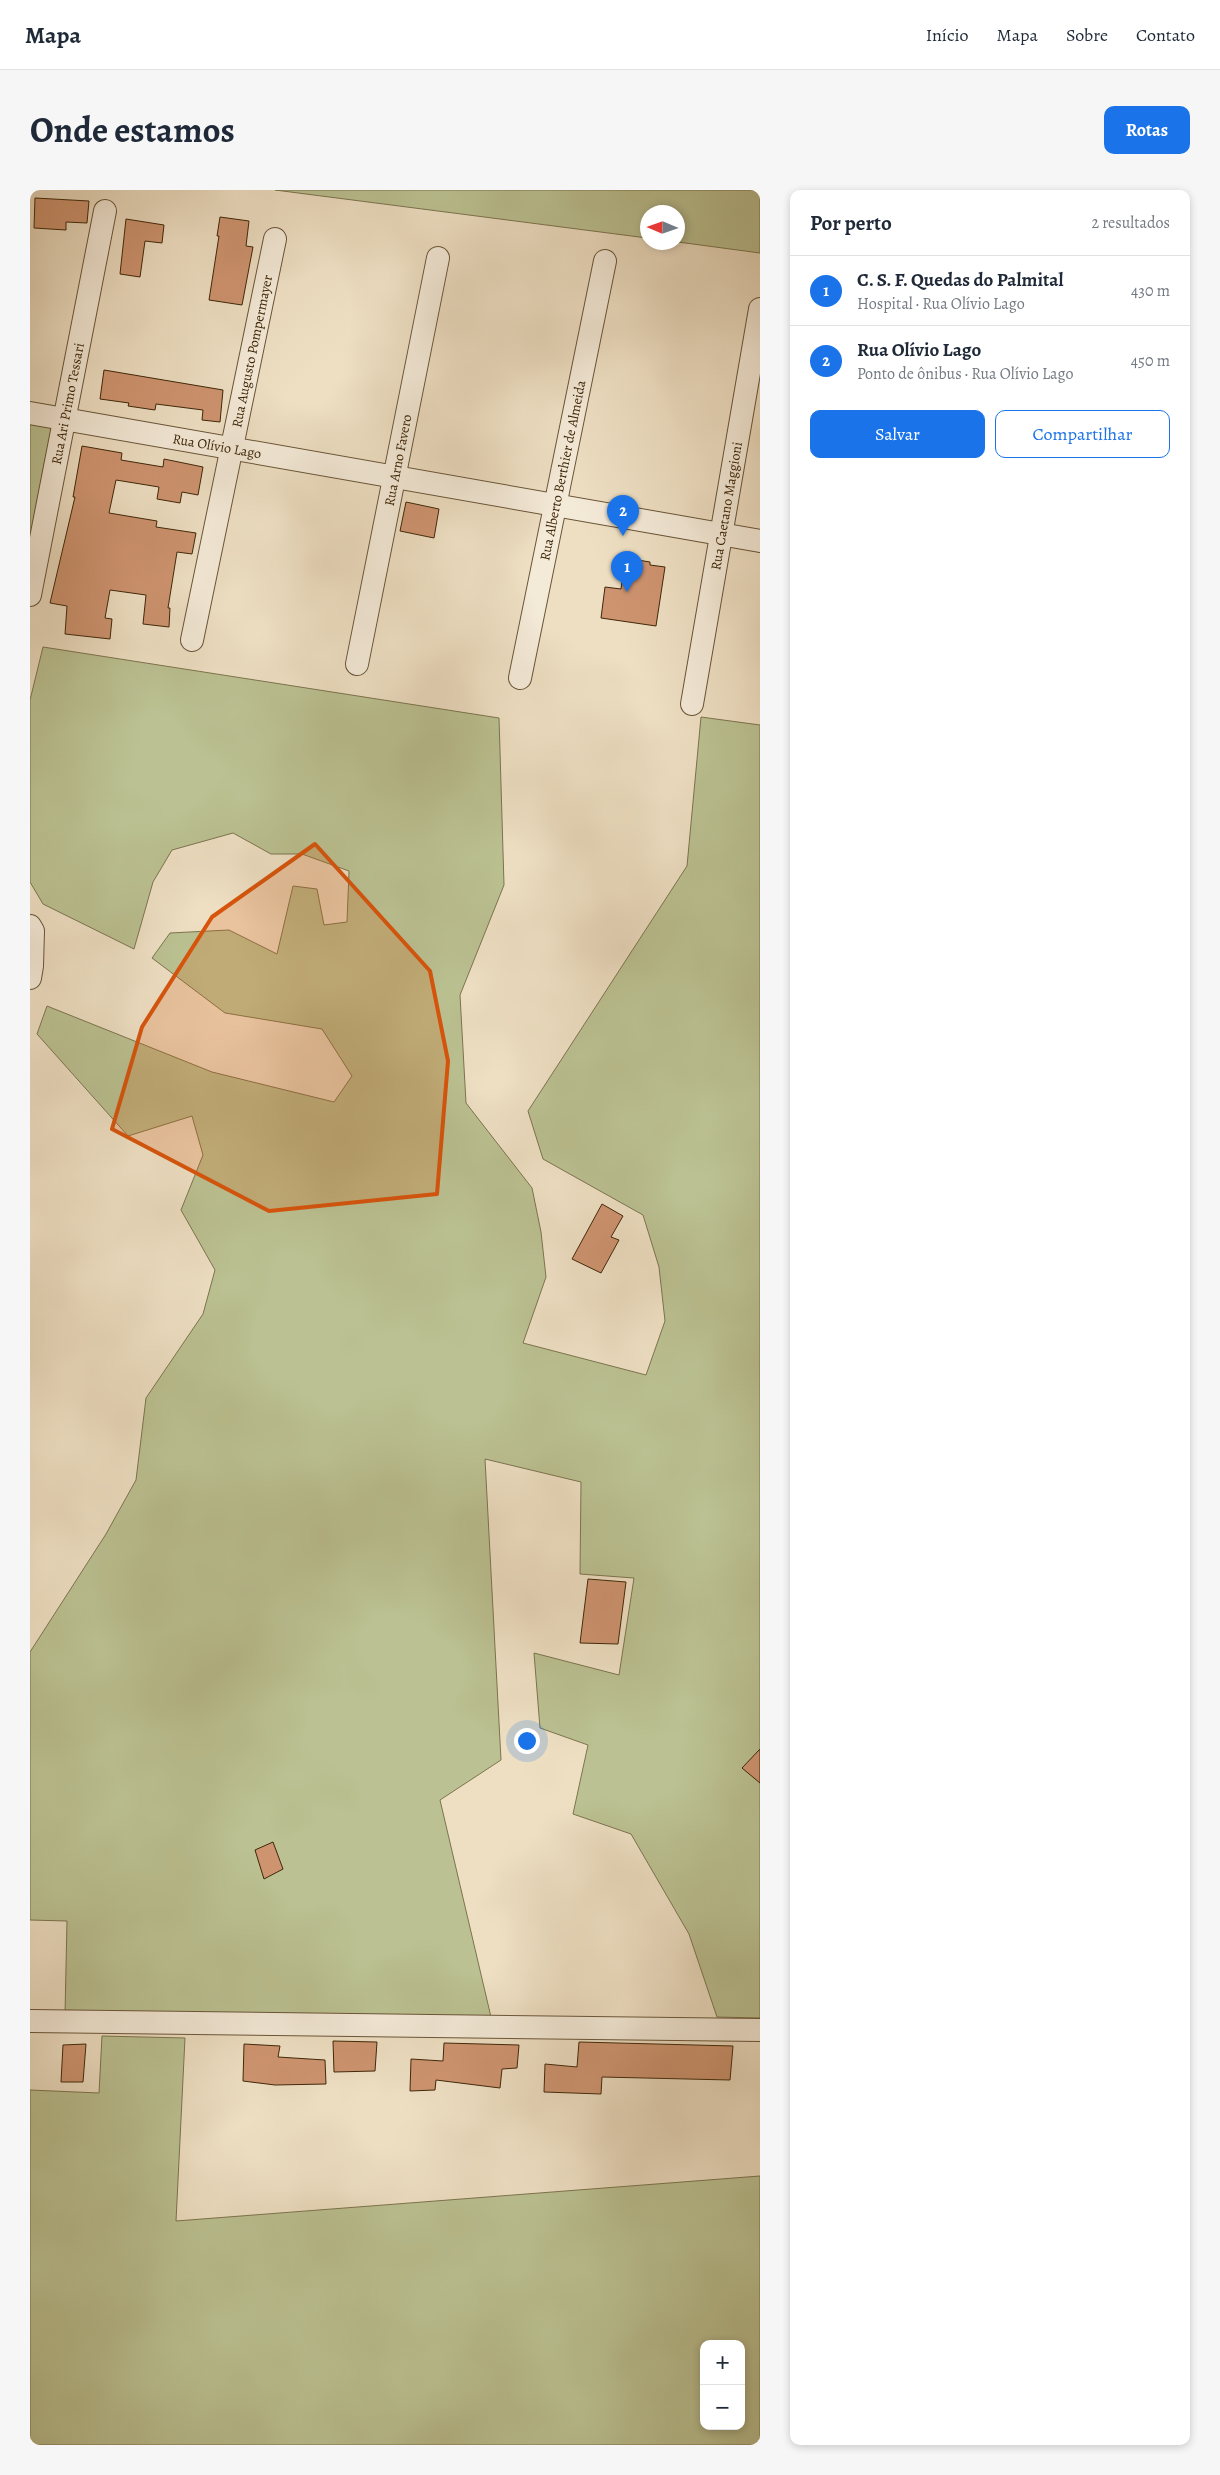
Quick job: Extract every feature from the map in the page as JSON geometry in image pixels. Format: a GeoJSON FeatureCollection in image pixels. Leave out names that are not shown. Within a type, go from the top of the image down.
{"type":"FeatureCollection","features":[{"type":"Feature","properties":{"kind":"street","name":"Rua Ari Primo Tessari"},"geometry":{"type":"LineString","coordinates":[[30,595],[105,211]]}},
{"type":"Feature","properties":{"kind":"street","name":"Rua Augusto Pompermayer"},"geometry":{"type":"LineString","coordinates":[[192,640],[230,448],[275,239]]}},
{"type":"Feature","properties":{"kind":"street","name":"Rua Arno Favero"},"geometry":{"type":"LineString","coordinates":[[358,664],[438,258]]}},
{"type":"Feature","properties":{"kind":"street","name":"Rua Alberto Berthier de Almeida"},"geometry":{"type":"LineString","coordinates":[[520,678],[605,261]]}},
{"type":"Feature","properties":{"kind":"street","name":"Rua Caetano Maggioni"},"geometry":{"type":"LineString","coordinates":[[692,704],[760,309]]}},
{"type":"Feature","properties":{"kind":"street","name":"Rua Olívio Lago"},"geometry":{"type":"LineString","coordinates":[[30,413],[760,541]]}},
{"type":"Feature","properties":{"kind":"street"},"geometry":{"type":"LineString","coordinates":[[30,926],[32,931],[32,966],[30,978]]}},
{"type":"Feature","properties":{"kind":"street"},"geometry":{"type":"LineString","coordinates":[[31,2021],[760,2030]]}},
{"type":"Feature","properties":{"kind":"highlighted area"},"geometry":{"type":"Polygon","coordinates":[[[315,844],[430,971],[448,1061],[437,1194],[269,1211],[112,1129],[142,1027],[212,917],[315,844]]]}},
{"type":"Feature","properties":{"kind":"green space"},"geometry":{"type":"Polygon","coordinates":[[[275,190],[760,190],[760,253],[685,243],[685,205],[640,205],[640,237],[275,190]]]}},
{"type":"Feature","properties":{"kind":"green space"},"geometry":{"type":"Polygon","coordinates":[[[30,423],[53,428],[30,547],[30,423]]]}},
{"type":"Feature","properties":{"kind":"green space"},"geometry":{"type":"Polygon","coordinates":[[[43,647],[499,718],[504,885],[460,995],[466,1103],[532,1188],[541,1232],[546,1277],[523,1343],[646,1375],[665,1321],[659,1267],[643,1215],[543,1159],[528,1111],[687,866],[701,717],[760,725],[760,2018],[717,2017],[689,1934],[631,1834],[573,1814],[588,1745],[540,1728],[534,1653],[619,1675],[634,1578],[580,1574],[581,1482],[485,1459],[501,1760],[440,1800],[491,2017],[65,2015],[67,1921],[30,1920],[30,1652],[106,1534],[136,1480],[146,1398],[203,1314],[215,1270],[181,1210],[203,1155],[192,1116],[128,1136],[37,1034],[47,1006],[212,1072],[334,1102],[352,1076],[322,1029],[225,1013],[152,958],[170,933],[229,930],[277,954],[293,886],[317,889],[324,925],[347,922],[349,871],[302,854],[271,854],[233,833],[172,850],[153,882],[134,949],[43,904],[30,882],[30,700],[43,647]]]}},
{"type":"Feature","properties":{"kind":"green space"},"geometry":{"type":"Polygon","coordinates":[[[102,2036],[185,2038],[176,2221],[760,2176],[760,2445],[30,2445],[30,2090],[99,2093],[102,2036]]]}},
{"type":"Feature","properties":{"kind":"building"},"geometry":{"type":"Polygon","coordinates":[[[35,198],[89,201],[87,223],[66,222],[66,230],[34,228],[35,198]]]}},
{"type":"Feature","properties":{"kind":"building"},"geometry":{"type":"Polygon","coordinates":[[[220,217],[249,221],[246,246],[253,247],[242,305],[209,300],[219,236],[217,236],[220,217]]]}},
{"type":"Feature","properties":{"kind":"building"},"geometry":{"type":"Polygon","coordinates":[[[126,219],[164,225],[162,243],[145,241],[140,277],[120,274],[126,219]]]}},
{"type":"Feature","properties":{"kind":"building"},"geometry":{"type":"Polygon","coordinates":[[[104,370],[223,390],[220,422],[202,420],[203,410],[156,404],[155,410],[128,406],[129,403],[100,399],[104,370]]]}},
{"type":"Feature","properties":{"kind":"building"},"geometry":{"type":"Polygon","coordinates":[[[82,446],[122,453],[121,460],[163,467],[164,459],[203,467],[198,495],[182,492],[180,503],[157,499],[159,487],[116,480],[109,513],[157,521],[156,527],[196,533],[192,554],[177,552],[168,608],[170,608],[169,627],[143,624],[146,595],[110,590],[105,618],[112,619],[110,639],[65,634],[67,606],[50,603],[75,497],[73,497],[82,446]]]}},
{"type":"Feature","properties":{"kind":"building"},"geometry":{"type":"Polygon","coordinates":[[[406,502],[439,509],[434,538],[400,531],[406,502]]]}},
{"type":"Feature","properties":{"kind":"building"},"geometry":{"type":"Polygon","coordinates":[[[625,558],[650,562],[650,565],[665,567],[656,626],[601,618],[605,587],[621,589],[625,558]]]}},
{"type":"Feature","properties":{"kind":"building"},"geometry":{"type":"Polygon","coordinates":[[[602,1204],[623,1216],[611,1237],[619,1240],[601,1273],[572,1259],[602,1204]]]}},
{"type":"Feature","properties":{"kind":"building"},"geometry":{"type":"Polygon","coordinates":[[[588,1579],[626,1582],[618,1644],[580,1643],[588,1579]]]}},
{"type":"Feature","properties":{"kind":"building"},"geometry":{"type":"Polygon","coordinates":[[[760,1749],[760,1783],[742,1768],[760,1749]]]}},
{"type":"Feature","properties":{"kind":"building"},"geometry":{"type":"Polygon","coordinates":[[[273,1842],[283,1869],[264,1879],[255,1850],[273,1842]]]}},
{"type":"Feature","properties":{"kind":"building"},"geometry":{"type":"Polygon","coordinates":[[[333,2041],[377,2042],[375,2071],[334,2072],[333,2041]]]}},
{"type":"Feature","properties":{"kind":"building"},"geometry":{"type":"Polygon","coordinates":[[[579,2042],[733,2046],[730,2080],[602,2077],[601,2094],[544,2092],[545,2064],[577,2067],[579,2042]]]}},
{"type":"Feature","properties":{"kind":"building"},"geometry":{"type":"Polygon","coordinates":[[[444,2043],[519,2045],[517,2068],[502,2069],[500,2088],[436,2080],[435,2090],[410,2091],[411,2059],[443,2061],[444,2043]]]}},
{"type":"Feature","properties":{"kind":"building"},"geometry":{"type":"Polygon","coordinates":[[[86,2044],[83,2082],[61,2082],[63,2045],[86,2044]]]}},
{"type":"Feature","properties":{"kind":"building"},"geometry":{"type":"Polygon","coordinates":[[[244,2044],[280,2046],[278,2057],[325,2060],[326,2084],[275,2085],[243,2081],[244,2044]]]}},
{"type":"Feature","properties":{"kind":"place","name":"Rua Olívio Lago"},"geometry":{"type":"Point","coordinates":[623,536]}},
{"type":"Feature","properties":{"kind":"place","name":"C. S. F. Quedas do Palmital"},"geometry":{"type":"Point","coordinates":[627,592]}}]}
